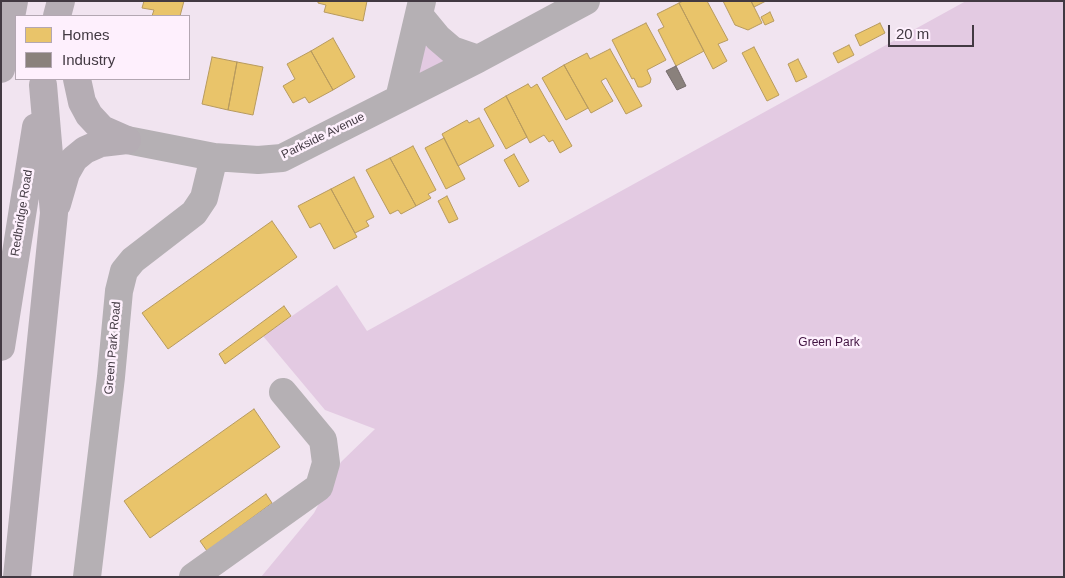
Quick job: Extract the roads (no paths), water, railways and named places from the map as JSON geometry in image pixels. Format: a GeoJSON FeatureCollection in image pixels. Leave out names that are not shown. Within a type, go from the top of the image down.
{"type":"FeatureCollection","features":[{"type":"Feature","properties":{"kind":"highway"},"geometry":{"type":"LineString","coordinates":[[1,69],[14,1]]}},
{"type":"Feature","properties":{"kind":"highway"},"geometry":{"type":"LineString","coordinates":[[58,15],[61,1]]}},
{"type":"Feature","properties":{"kind":"highway"},"geometry":{"type":"LineString","coordinates":[[69,1],[70,15]]}},
{"type":"Feature","properties":{"kind":"highway"},"geometry":{"type":"LineString","coordinates":[[77,80],[82,102],[89,115],[102,129],[127,140]]}},
{"type":"Feature","properties":{"kind":"highway"},"geometry":{"type":"LineString","coordinates":[[17,577],[54,213],[43,82]]}},
{"type":"Feature","properties":{"kind":"highway","name":"Redbridge Road"},"geometry":{"type":"LineString","coordinates":[[1,347],[43,82]]}},
{"type":"Feature","properties":{"kind":"highway"},"geometry":{"type":"LineString","coordinates":[[54,213],[66,173],[74,160],[85,150],[101,143],[127,140]]}},
{"type":"Feature","properties":{"kind":"street","name":"Parkside Avenue"},"geometry":{"type":"LineString","coordinates":[[127,140],[214,157],[258,160],[282,158],[478,59],[586,1]]}},
{"type":"Feature","properties":{"kind":"street"},"geometry":{"type":"LineString","coordinates":[[420,8],[438,38],[452,50],[478,59]]}},
{"type":"Feature","properties":{"kind":"street"},"geometry":{"type":"LineString","coordinates":[[398,99],[420,8]]}},
{"type":"Feature","properties":{"kind":"street","name":"Green Park Road"},"geometry":{"type":"LineString","coordinates":[[87,577],[111,377],[119,291],[124,271],[133,260],[194,213],[203,202],[208,189],[214,157]]}},
{"type":"Feature","properties":{"kind":"street"},"geometry":{"type":"LineString","coordinates":[[193,577],[319,487],[326,463],[322,440],[283,392]]}},
{"type":"Feature","properties":{"kind":"park label","name":"Green Park"},"geometry":{"type":"Point","coordinates":[829,343]}}]}
